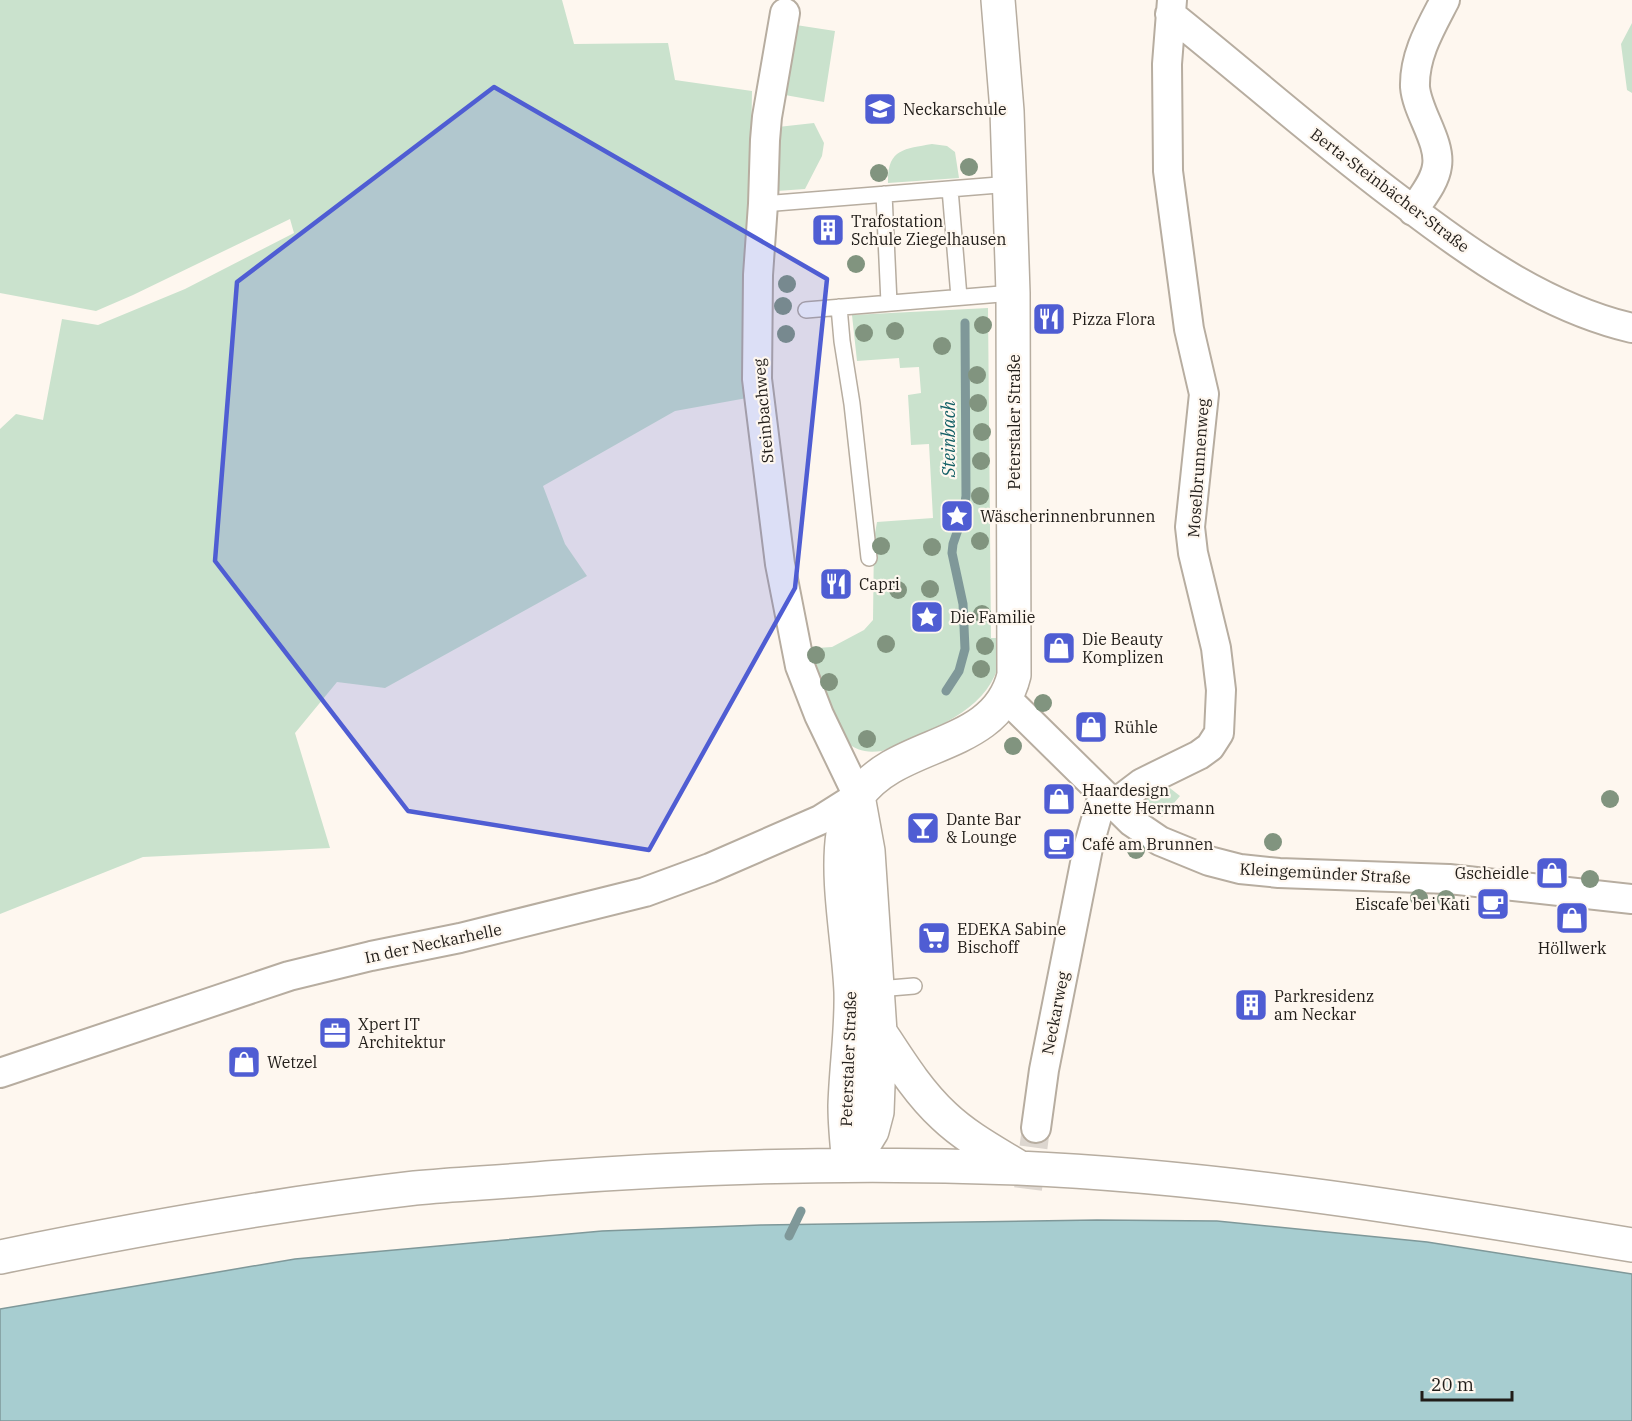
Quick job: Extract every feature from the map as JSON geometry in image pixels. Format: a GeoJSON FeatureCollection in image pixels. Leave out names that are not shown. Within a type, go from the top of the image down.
{"type":"FeatureCollection","features":[{"type":"Feature","properties":{"kind":"main road","name":"Peterstaler Straße"},"geometry":{"type":"LineString","coordinates":[[849,1164],[845,1108],[851,994],[842,858],[846,820],[858,796],[871,782],[897,763],[977,727],[993,714],[1006,698],[1014,675],[1011,184],[999,0]]}},
{"type":"Feature","properties":{"kind":"main road","name":"Peterstaler Straße"},"geometry":{"type":"LineString","coordinates":[[849,1164],[872,1131],[877,1112],[880,1032],[868,851],[858,796]]}},
{"type":"Feature","properties":{"kind":"main road"},"geometry":{"type":"LineString","coordinates":[[880,1032],[922,1093],[944,1116],[967,1134],[1020,1168]]}},
{"type":"Feature","properties":{"kind":"main road"},"geometry":{"type":"LineString","coordinates":[[0,1257],[177,1223],[330,1199],[419,1188],[642,1171],[849,1164],[1020,1168],[1196,1181],[1442,1213],[1632,1245]]}},
{"type":"Feature","properties":{"kind":"street"},"geometry":{"type":"LineString","coordinates":[[1413,211],[1435,173],[1438,159],[1416,98],[1418,63],[1430,29],[1445,0]]}},
{"type":"Feature","properties":{"kind":"street","name":"Berta-Steinbächer-Straße"},"geometry":{"type":"LineString","coordinates":[[1171,7],[1277,103],[1447,236],[1533,289],[1587,315],[1632,328]]}},
{"type":"Feature","properties":{"kind":"street","name":"Moselbrunnenweg"},"geometry":{"type":"LineString","coordinates":[[1108,800],[1199,755],[1210,747],[1219,733],[1221,690],[1216,648],[1192,553],[1190,527],[1204,394],[1189,329],[1168,171],[1167,64],[1171,7]]}},
{"type":"Feature","properties":{"kind":"street","name":"Steinbachweg"},"geometry":{"type":"LineString","coordinates":[[784,13],[767,117],[758,275],[757,379],[780,564],[800,666],[819,715],[858,796]]}},
{"type":"Feature","properties":{"kind":"street","name":"Kleingemünder Straße"},"geometry":{"type":"LineString","coordinates":[[1006,698],[1132,822],[1160,841],[1209,861],[1239,869],[1279,873],[1449,879],[1632,899]]}},
{"type":"Feature","properties":{"kind":"street","name":"In der Neckarhelle"},"geometry":{"type":"LineString","coordinates":[[0,1073],[289,976],[495,930],[645,892],[710,868],[820,820],[858,796]]}},
{"type":"Feature","properties":{"kind":"street","name":"Neckarweg"},"geometry":{"type":"LineString","coordinates":[[1036,1128],[1046,1060],[1088,848],[1108,800]]}},
{"type":"Feature","properties":{"kind":"lane"},"geometry":{"type":"LineString","coordinates":[[763,204],[1011,184]]}},
{"type":"Feature","properties":{"kind":"lane"},"geometry":{"type":"LineString","coordinates":[[950,189],[959,297]]}},
{"type":"Feature","properties":{"kind":"lane"},"geometry":{"type":"LineString","coordinates":[[884,194],[889,303]]}},
{"type":"Feature","properties":{"kind":"lane"},"geometry":{"type":"LineString","coordinates":[[806,310],[1013,293]]}},
{"type":"Feature","properties":{"kind":"lane"},"geometry":{"type":"LineString","coordinates":[[839,307],[869,558]]}},
{"type":"Feature","properties":{"kind":"lane"},"geometry":{"type":"LineString","coordinates":[[878,989],[914,986]]}},
{"type":"Feature","properties":{"kind":"highlighted area"},"geometry":{"type":"Polygon","coordinates":[[[494,87],[827,279],[795,588],[649,850],[408,811],[215,561],[237,282],[494,87]]]}},
{"type":"Feature","properties":{"kind":"green space"},"geometry":{"type":"Polygon","coordinates":[[[0,0],[562,0],[574,44],[668,43],[675,80],[752,91],[747,398],[675,411],[543,486],[565,544],[587,576],[385,688],[337,682],[295,733],[330,848],[143,857],[0,914],[0,429],[16,414],[43,420],[62,319],[98,325],[185,289],[294,233],[290,219],[96,311],[0,293],[0,0]]]}},
{"type":"Feature","properties":{"kind":"green space"},"geometry":{"type":"Polygon","coordinates":[[[1632,23],[1632,93],[1627,90],[1621,44],[1632,23]]]}},
{"type":"Feature","properties":{"kind":"green space"},"geometry":{"type":"Polygon","coordinates":[[[796,25],[835,31],[824,102],[785,95],[796,25]]]}},
{"type":"Feature","properties":{"kind":"green space"},"geometry":{"type":"Polygon","coordinates":[[[814,123],[824,143],[822,156],[805,189],[777,191],[778,127],[814,123]]]}},
{"type":"Feature","properties":{"kind":"green space"},"geometry":{"type":"Polygon","coordinates":[[[932,144],[947,146],[955,152],[959,178],[888,183],[888,172],[894,157],[913,147],[932,144]]]}},
{"type":"Feature","properties":{"kind":"green space"},"geometry":{"type":"Polygon","coordinates":[[[988,308],[991,638],[999,638],[997,671],[987,690],[962,713],[882,751],[862,750],[845,741],[802,649],[832,647],[864,630],[873,620],[874,539],[877,522],[933,518],[929,444],[911,445],[908,395],[921,393],[919,367],[900,368],[899,358],[857,361],[852,315],[988,308]]]}},
{"type":"Feature","properties":{"kind":"green space"},"geometry":{"type":"Polygon","coordinates":[[[1166,785],[1180,796],[1162,817],[1145,798],[1166,785]]]}},
{"type":"Feature","properties":{"kind":"water"},"geometry":{"type":"Polygon","coordinates":[[[1097,1220],[1217,1221],[1427,1242],[1632,1274],[1632,1421],[0,1421],[0,1309],[295,1259],[602,1231],[761,1225],[1097,1220]]]}},
{"type":"Feature","properties":{"kind":"waterway","name":"Steinbach"},"geometry":{"type":"LineString","coordinates":[[946,691],[959,671],[965,649],[963,604],[952,553],[966,496],[965,323]]}},
{"type":"Feature","properties":{"kind":"waterway"},"geometry":{"type":"LineString","coordinates":[[789,1236],[801,1211]]}},
{"type":"Feature","properties":{"kind":"tunnel"},"geometry":{"type":"LineString","coordinates":[[1028,1189],[1036,1128]]}},
{"type":"Feature","properties":{"kind":"place","name":"Neckarschule"},"geometry":{"type":"Point","coordinates":[880,109]}},
{"type":"Feature","properties":{"kind":"place","name":"Trafostation Schule Ziegelhausen"},"geometry":{"type":"Point","coordinates":[828,230]}},
{"type":"Feature","properties":{"kind":"place","name":"Pizza Flora"},"geometry":{"type":"Point","coordinates":[1049,319]}},
{"type":"Feature","properties":{"kind":"place","name":"Wäscherinnenbrunnen"},"geometry":{"type":"Point","coordinates":[957,516]}},
{"type":"Feature","properties":{"kind":"place","name":"Capri"},"geometry":{"type":"Point","coordinates":[836,584]}},
{"type":"Feature","properties":{"kind":"place","name":"Die Familie"},"geometry":{"type":"Point","coordinates":[927,617]}},
{"type":"Feature","properties":{"kind":"place","name":"Die Beauty Komplizen"},"geometry":{"type":"Point","coordinates":[1059,648]}},
{"type":"Feature","properties":{"kind":"place","name":"Rühle"},"geometry":{"type":"Point","coordinates":[1091,727]}},
{"type":"Feature","properties":{"kind":"place","name":"Haardesign Anette Herrmann"},"geometry":{"type":"Point","coordinates":[1059,799]}},
{"type":"Feature","properties":{"kind":"place","name":"Dante Bar & Lounge"},"geometry":{"type":"Point","coordinates":[923,828]}},
{"type":"Feature","properties":{"kind":"place","name":"Café am Brunnen"},"geometry":{"type":"Point","coordinates":[1059,844]}},
{"type":"Feature","properties":{"kind":"place","name":"Gscheidle"},"geometry":{"type":"Point","coordinates":[1552,873]}},
{"type":"Feature","properties":{"kind":"place","name":"Eiscafe bei Kati"},"geometry":{"type":"Point","coordinates":[1493,904]}},
{"type":"Feature","properties":{"kind":"place","name":"Höllwerk"},"geometry":{"type":"Point","coordinates":[1572,918]}},
{"type":"Feature","properties":{"kind":"place","name":"EDEKA Sabine Bischoff"},"geometry":{"type":"Point","coordinates":[934,938]}},
{"type":"Feature","properties":{"kind":"place","name":"Parkresidenz am Neckar"},"geometry":{"type":"Point","coordinates":[1251,1005]}},
{"type":"Feature","properties":{"kind":"place","name":"Xpert IT Architektur"},"geometry":{"type":"Point","coordinates":[335,1033]}},
{"type":"Feature","properties":{"kind":"place","name":"Wetzel"},"geometry":{"type":"Point","coordinates":[244,1062]}}]}
